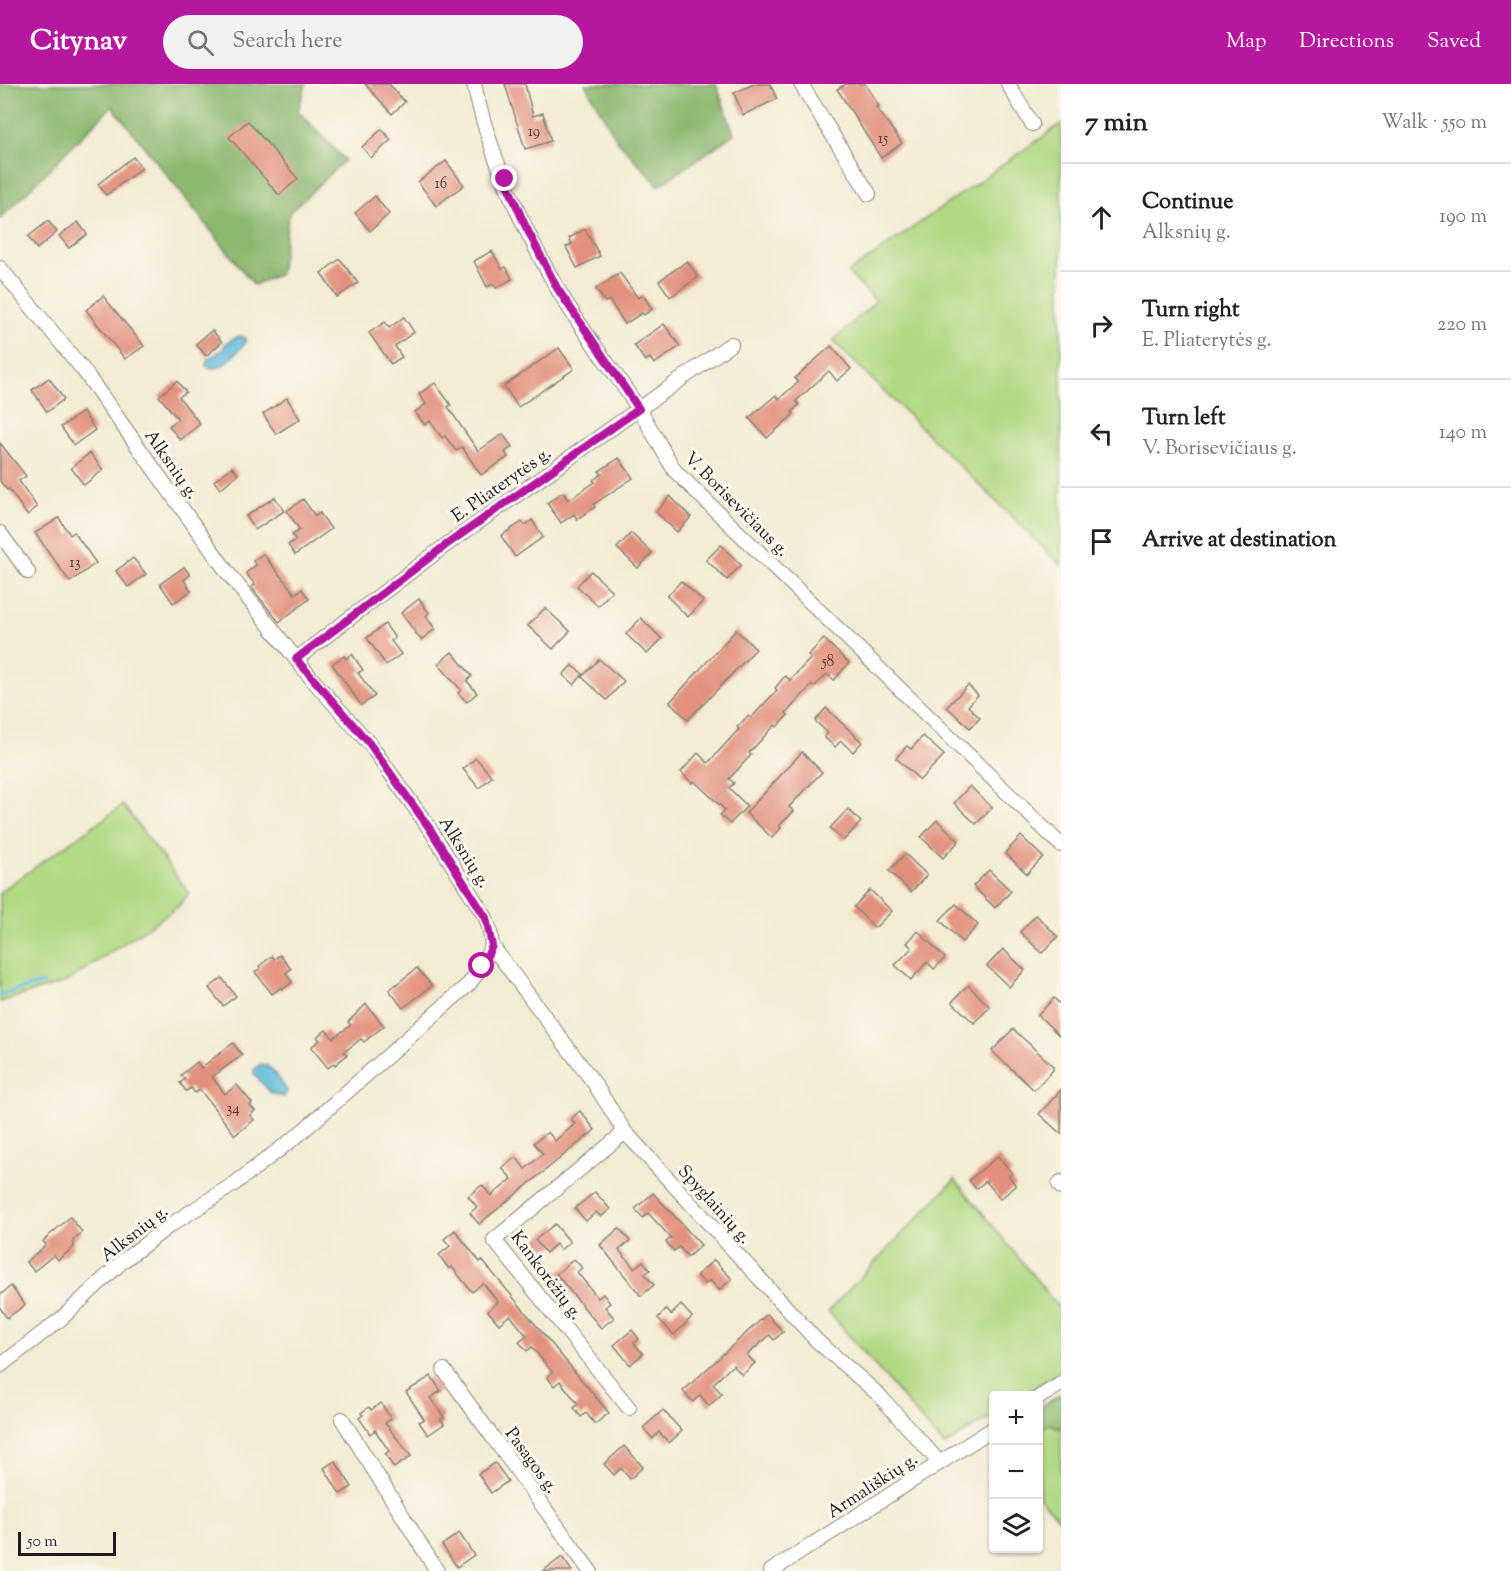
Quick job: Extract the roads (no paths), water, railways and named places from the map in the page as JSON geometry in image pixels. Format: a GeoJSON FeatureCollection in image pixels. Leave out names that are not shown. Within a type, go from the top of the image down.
{"type":"FeatureCollection","features":[{"type":"Feature","properties":{"kind":"street","name":"V. Borisevičiaus g."},"geometry":{"type":"LineString","coordinates":[[474,84],[486,131],[524,223],[557,288],[639,409],[675,471],[1061,844]]}},
{"type":"Feature","properties":{"kind":"street"},"geometry":{"type":"LineString","coordinates":[[801,84],[868,194]]}},
{"type":"Feature","properties":{"kind":"street"},"geometry":{"type":"LineString","coordinates":[[1008,84],[1032,124]]}},
{"type":"Feature","properties":{"kind":"street","name":"Alksnių g."},"geometry":{"type":"LineString","coordinates":[[0,268],[84,371],[228,573],[296,659],[369,743],[430,829],[486,918],[492,946],[482,966],[469,984],[297,1136],[234,1184],[169,1226],[124,1260],[62,1318],[0,1366]]}},
{"type":"Feature","properties":{"kind":"street","name":"E. Pliaterytės g."},"geometry":{"type":"LineString","coordinates":[[296,659],[446,545],[730,344]]}},
{"type":"Feature","properties":{"kind":"street"},"geometry":{"type":"LineString","coordinates":[[0,533],[28,572]]}},
{"type":"Feature","properties":{"kind":"street","name":"Spyglainių g."},"geometry":{"type":"LineString","coordinates":[[492,946],[594,1083],[625,1132],[817,1341],[878,1394],[940,1462]]}},
{"type":"Feature","properties":{"kind":"street","name":"Kankorėžių g."},"geometry":{"type":"LineString","coordinates":[[625,1132],[494,1240],[629,1408]]}},
{"type":"Feature","properties":{"kind":"street","name":"Pasagos g."},"geometry":{"type":"LineString","coordinates":[[444,1370],[590,1571]]}},
{"type":"Feature","properties":{"kind":"street"},"geometry":{"type":"LineString","coordinates":[[1043,1395],[1061,1384]]}},
{"type":"Feature","properties":{"kind":"street"},"geometry":{"type":"LineString","coordinates":[[342,1419],[437,1571]]}},
{"type":"Feature","properties":{"kind":"street","name":"Armališkių g."},"geometry":{"type":"LineString","coordinates":[[771,1571],[989,1431]]}},
{"type":"Feature","properties":{"kind":"water"},"geometry":{"type":"Polygon","coordinates":[[[239,336],[244,337],[246,341],[229,361],[218,367],[206,366],[207,360],[223,349],[226,343],[239,336]]]}},
{"type":"Feature","properties":{"kind":"water"},"geometry":{"type":"Polygon","coordinates":[[[260,1064],[269,1067],[279,1078],[287,1091],[284,1097],[271,1093],[254,1074],[254,1070],[260,1064]]]}},
{"type":"Feature","properties":{"kind":"waterway"},"geometry":{"type":"LineString","coordinates":[[0,995],[44,983]]}}]}
